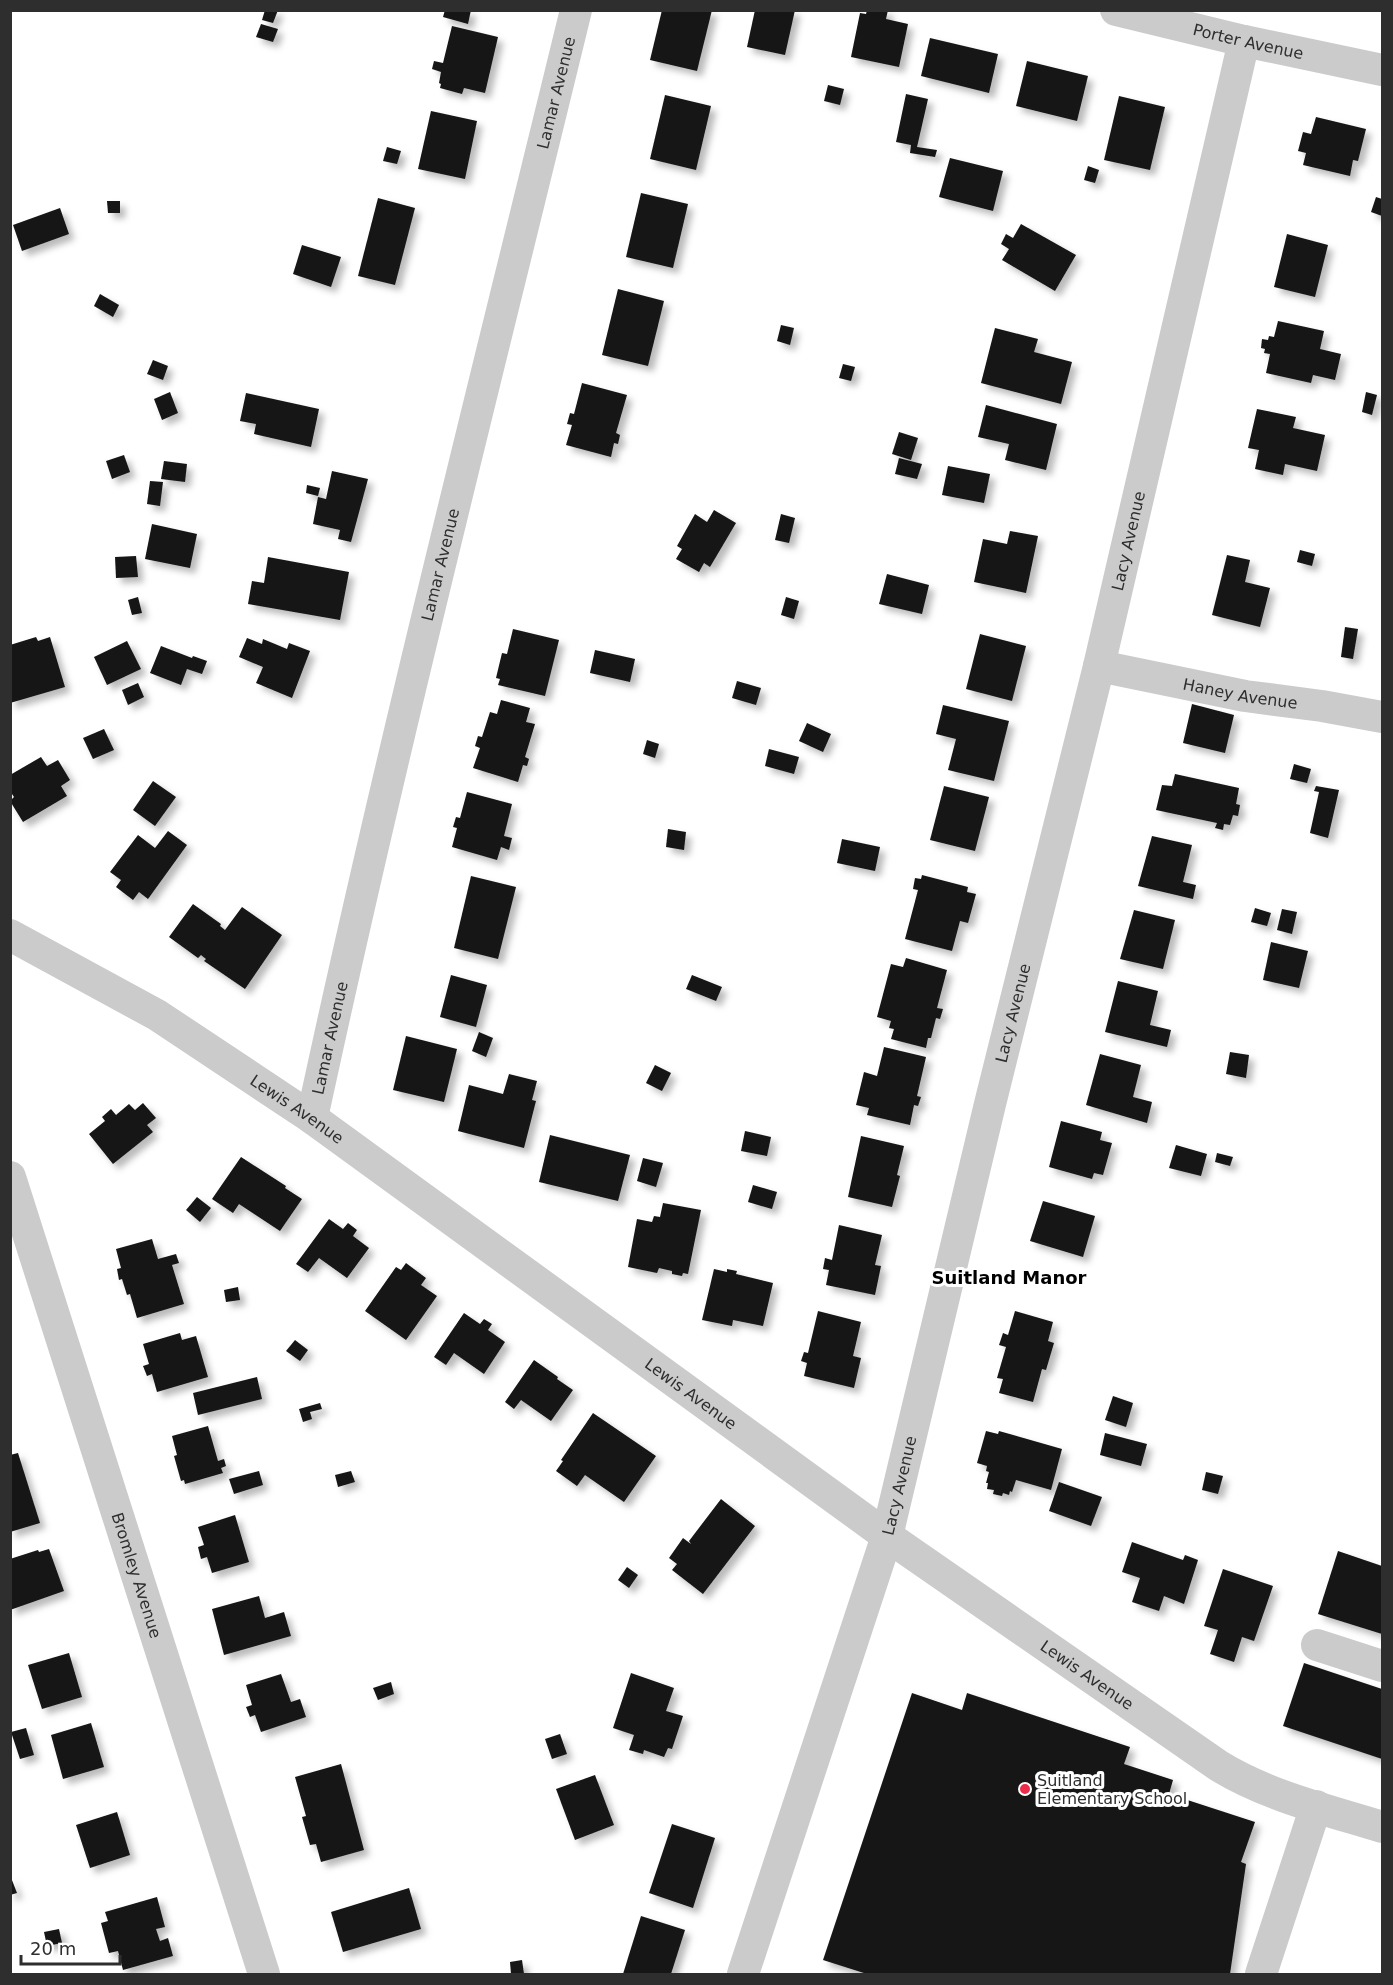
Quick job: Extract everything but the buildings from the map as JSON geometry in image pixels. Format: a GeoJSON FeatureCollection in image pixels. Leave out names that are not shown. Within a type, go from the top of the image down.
{"type":"FeatureCollection","features":[{"type":"Feature","properties":{"kind":"street","name":"Lamar Avenue"},"geometry":{"type":"LineString","coordinates":[[312,1118],[454,501],[576,10]]}},
{"type":"Feature","properties":{"kind":"street","name":"Porter Avenue"},"geometry":{"type":"LineString","coordinates":[[1116,10],[1244,41],[1383,70]]}},
{"type":"Feature","properties":{"kind":"street","name":"Lacy Avenue"},"geometry":{"type":"LineString","coordinates":[[743,1974],[887,1536],[990,1104],[1099,666],[1244,41]]}},
{"type":"Feature","properties":{"kind":"street","name":"Haney Avenue"},"geometry":{"type":"LineString","coordinates":[[1099,666],[1245,696],[1383,717]]}},
{"type":"Feature","properties":{"kind":"street","name":"Lewis Avenue"},"geometry":{"type":"LineString","coordinates":[[10,935],[157,1015],[312,1118],[887,1536],[1219,1766],[1238,1778],[1266,1789],[1383,1827]]}},
{"type":"Feature","properties":{"kind":"street","name":"Bromley Avenue"},"geometry":{"type":"LineString","coordinates":[[10,1177],[264,1974]]}},
{"type":"Feature","properties":{"kind":"street"},"geometry":{"type":"LineString","coordinates":[[1317,1645],[1383,1666]]}},
{"type":"Feature","properties":{"kind":"street"},"geometry":{"type":"LineString","coordinates":[[1261,1974],[1316,1806]]}},
{"type":"Feature","properties":{"kind":"place","name":"Suitland Elementary School"},"geometry":{"type":"Point","coordinates":[1025,1789]}},
{"type":"Feature","properties":{"kind":"district","name":"Suitland Manor"},"geometry":{"type":"Point","coordinates":[1009,1278]}}]}
